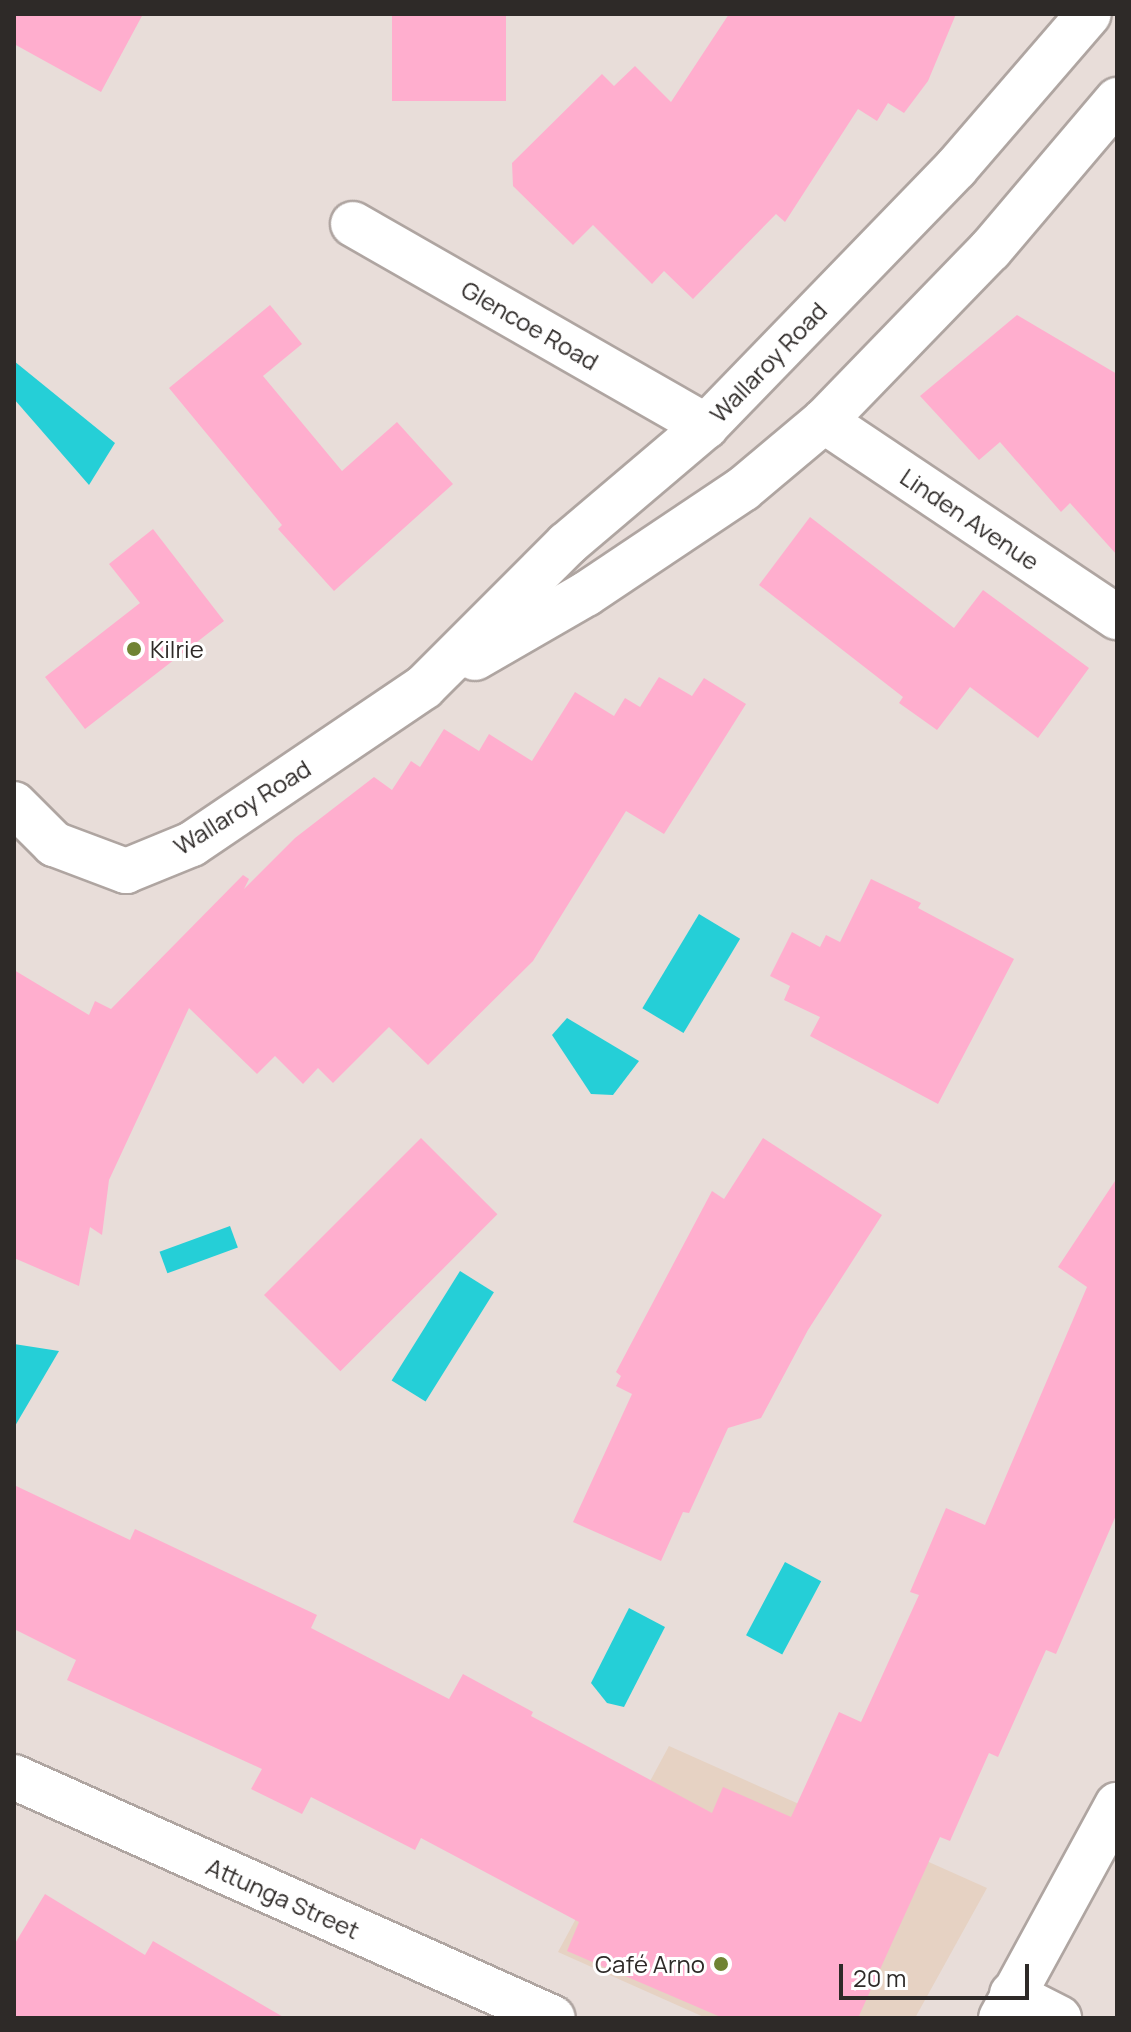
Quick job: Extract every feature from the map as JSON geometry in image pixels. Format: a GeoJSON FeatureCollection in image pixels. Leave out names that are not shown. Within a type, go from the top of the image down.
{"type":"FeatureCollection","features":[{"type":"Feature","properties":{"kind":"street","name":"Wallaroy Road"},"geometry":{"type":"LineString","coordinates":[[424,687],[567,544],[706,426],[956,168],[1089,14]]}},
{"type":"Feature","properties":{"kind":"street","name":"Wallaroy Road"},"geometry":{"type":"LineString","coordinates":[[14,804],[54,844],[126,871],[192,844],[424,687],[586,594],[743,489],[824,421],[990,250],[1117,100]]}},
{"type":"Feature","properties":{"kind":"street","name":"Glencoe Road"},"geometry":{"type":"LineString","coordinates":[[353,224],[706,426]]}},
{"type":"Feature","properties":{"kind":"street","name":"Linden Avenue"},"geometry":{"type":"LineString","coordinates":[[824,421],[1117,617]]}},
{"type":"Feature","properties":{"kind":"street","name":"Attunga Street"},"geometry":{"type":"LineString","coordinates":[[14,1777],[553,2018]]}},
{"type":"Feature","properties":{"kind":"street"},"geometry":{"type":"LineString","coordinates":[[1059,2018],[1007,2006],[1117,1805]]}},
{"type":"Feature","properties":{"kind":"shaded area"},"geometry":{"type":"Polygon","coordinates":[[[669,1746],[987,1888],[915,2018],[706,2018],[558,1952],[669,1746]]]}},
{"type":"Feature","properties":{"kind":"water"},"geometry":{"type":"Polygon","coordinates":[[[14,361],[115,443],[89,485],[14,399],[14,361]]]}},
{"type":"Feature","properties":{"kind":"water"},"geometry":{"type":"Polygon","coordinates":[[[699,914],[740,939],[683,1033],[642,1008],[699,914]]]}},
{"type":"Feature","properties":{"kind":"water"},"geometry":{"type":"Polygon","coordinates":[[[567,1018],[639,1061],[613,1095],[591,1094],[552,1035],[567,1018]]]}},
{"type":"Feature","properties":{"kind":"water"},"geometry":{"type":"Polygon","coordinates":[[[230,1226],[238,1248],[167,1273],[160,1252],[230,1226]]]}},
{"type":"Feature","properties":{"kind":"water"},"geometry":{"type":"Polygon","coordinates":[[[460,1271],[494,1292],[426,1402],[392,1380],[460,1271]]]}},
{"type":"Feature","properties":{"kind":"water"},"geometry":{"type":"Polygon","coordinates":[[[14,1344],[59,1351],[15,1426],[14,1425],[14,1344]]]}},
{"type":"Feature","properties":{"kind":"water"},"geometry":{"type":"Polygon","coordinates":[[[785,1562],[821,1581],[782,1655],[746,1635],[785,1562]]]}},
{"type":"Feature","properties":{"kind":"water"},"geometry":{"type":"Polygon","coordinates":[[[629,1608],[665,1627],[624,1707],[607,1703],[591,1683],[629,1608]]]}},
{"type":"Feature","properties":{"kind":"building"},"geometry":{"type":"Polygon","coordinates":[[[14,14],[143,14],[101,92],[14,44],[14,14]]]}},
{"type":"Feature","properties":{"kind":"building"},"geometry":{"type":"Polygon","coordinates":[[[392,14],[506,14],[506,101],[392,101],[392,14]]]}},
{"type":"Feature","properties":{"kind":"building"},"geometry":{"type":"Polygon","coordinates":[[[729,14],[956,14],[928,81],[904,113],[888,103],[877,121],[858,109],[785,222],[776,214],[693,299],[664,271],[652,284],[593,225],[573,245],[513,186],[512,163],[602,74],[614,86],[635,66],[671,102],[729,14]]]}},
{"type":"Feature","properties":{"kind":"building"},"geometry":{"type":"Polygon","coordinates":[[[270,305],[302,344],[263,376],[342,471],[397,422],[453,484],[334,591],[278,529],[282,525],[169,388],[270,305]]]}},
{"type":"Feature","properties":{"kind":"building"},"geometry":{"type":"Polygon","coordinates":[[[1017,315],[1117,374],[1117,555],[1070,503],[1061,512],[1000,442],[979,460],[920,396],[1017,315]]]}},
{"type":"Feature","properties":{"kind":"building"},"geometry":{"type":"Polygon","coordinates":[[[810,517],[954,628],[983,590],[1089,668],[1038,738],[970,687],[937,730],[899,703],[903,697],[759,585],[810,517]]]}},
{"type":"Feature","properties":{"kind":"building","name":"Kilrie"},"geometry":{"type":"Polygon","coordinates":[[[153,529],[224,621],[85,729],[45,677],[140,603],[109,564],[153,529]]]}},
{"type":"Feature","properties":{"kind":"building"},"geometry":{"type":"Polygon","coordinates":[[[659,677],[692,696],[704,678],[746,704],[664,834],[626,811],[533,961],[428,1065],[389,1027],[333,1083],[318,1068],[303,1084],[275,1056],[257,1074],[189,1008],[109,1180],[102,1235],[90,1227],[79,1286],[14,1258],[14,970],[89,1015],[95,1001],[111,1009],[243,875],[249,879],[244,889],[295,838],[374,777],[392,790],[411,761],[420,767],[444,729],[479,751],[489,734],[532,761],[575,692],[614,716],[625,698],[640,707],[659,677]]]}},
{"type":"Feature","properties":{"kind":"building"},"geometry":{"type":"Polygon","coordinates":[[[871,879],[921,903],[918,908],[1014,959],[938,1104],[810,1036],[820,1017],[784,1000],[790,986],[770,976],[792,932],[820,947],[826,935],[840,942],[871,879]]]}},
{"type":"Feature","properties":{"kind":"building"},"geometry":{"type":"Polygon","coordinates":[[[421,1138],[497,1214],[340,1371],[264,1295],[421,1138]]]}},
{"type":"Feature","properties":{"kind":"building"},"geometry":{"type":"Polygon","coordinates":[[[763,1138],[882,1215],[808,1330],[761,1418],[728,1428],[689,1513],[683,1512],[661,1561],[573,1522],[632,1394],[616,1386],[621,1376],[616,1372],[712,1191],[724,1199],[763,1138]]]}},
{"type":"Feature","properties":{"kind":"building"},"geometry":{"type":"Polygon","coordinates":[[[1117,1178],[1117,1513],[1056,1654],[1046,1650],[998,1757],[989,1753],[950,1841],[940,1837],[858,2018],[723,2018],[567,1951],[579,1922],[421,1838],[415,1850],[311,1797],[302,1814],[251,1789],[262,1769],[67,1680],[76,1660],[14,1629],[14,1485],[130,1540],[135,1529],[317,1615],[311,1628],[449,1699],[463,1674],[533,1712],[531,1716],[712,1813],[723,1787],[791,1817],[839,1712],[861,1722],[919,1595],[910,1592],[946,1508],[985,1525],[1087,1287],[1058,1267],[1117,1178]]]}},
{"type":"Feature","properties":{"kind":"building"},"geometry":{"type":"Polygon","coordinates":[[[45,1894],[145,1955],[153,1941],[285,2018],[14,2018],[14,1945],[45,1894]]]}},
{"type":"Feature","properties":{"kind":"place","name":"Kilrie"},"geometry":{"type":"Point","coordinates":[134,649]}},
{"type":"Feature","properties":{"kind":"place","name":"Café Arno"},"geometry":{"type":"Point","coordinates":[721,1964]}}]}
